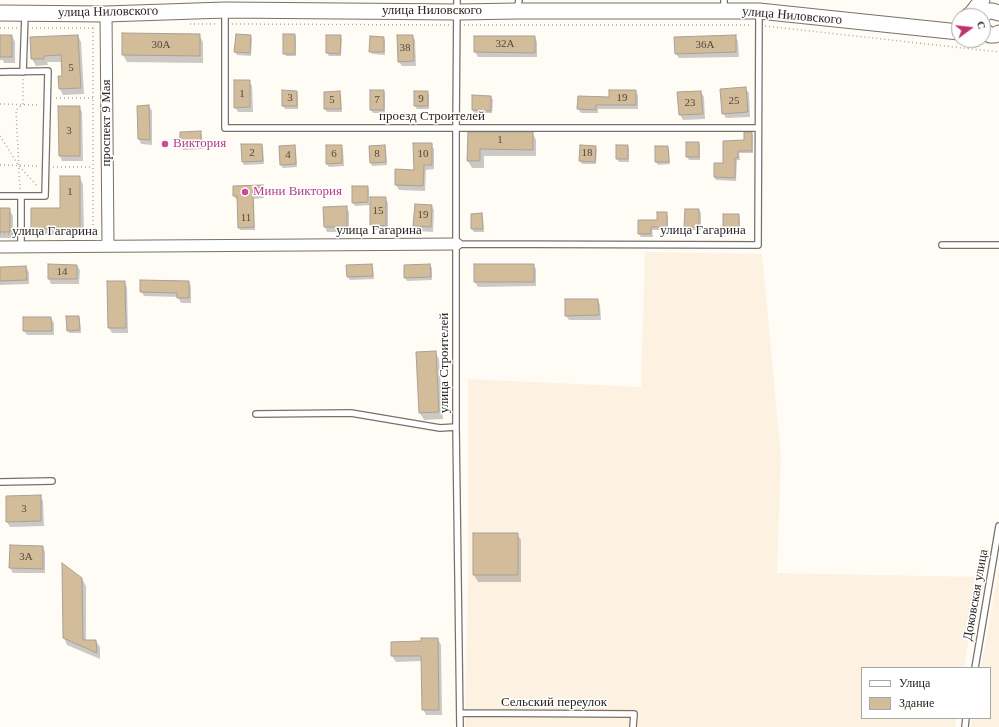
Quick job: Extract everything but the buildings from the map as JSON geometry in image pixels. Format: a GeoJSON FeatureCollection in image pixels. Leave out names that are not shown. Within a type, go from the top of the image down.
{"type":"FeatureCollection","features":[{"type":"Feature","properties":{"kind":"street"},"geometry":{"type":"LineString","coordinates":[[976,8],[982,0]]}},
{"type":"Feature","properties":{"kind":"street"},"geometry":{"type":"LineString","coordinates":[[998,0],[999,4]]}},
{"type":"Feature","properties":{"kind":"street","name":"улица Ниловского"},"geometry":{"type":"LineString","coordinates":[[0,12],[103,13],[225,17],[458,12],[518,5],[724,6],[759,18],[911,28],[951,29]]}},
{"type":"Feature","properties":{"kind":"street","name":"проспект 9 Мая"},"geometry":{"type":"LineString","coordinates":[[103,13],[108,246]]}},
{"type":"Feature","properties":{"kind":"street","name":"улица Гагарина"},"geometry":{"type":"LineString","coordinates":[[0,247],[457,244]]}},
{"type":"Feature","properties":{"kind":"lane","name":"улица Строителей"},"geometry":{"type":"LineString","coordinates":[[458,12],[456,129],[456,427],[460,727]]}},
{"type":"Feature","properties":{"kind":"lane"},"geometry":{"type":"LineString","coordinates":[[23,72],[25,13]]}},
{"type":"Feature","properties":{"kind":"lane","name":"проезд Строителей"},"geometry":{"type":"LineString","coordinates":[[225,17],[225,128],[758,128]]}},
{"type":"Feature","properties":{"kind":"lane"},"geometry":{"type":"LineString","coordinates":[[758,128],[759,18]]}},
{"type":"Feature","properties":{"kind":"lane"},"geometry":{"type":"LineString","coordinates":[[0,72],[48,71],[46,196],[0,196]]}},
{"type":"Feature","properties":{"kind":"lane","name":"улица Гагарина"},"geometry":{"type":"LineString","coordinates":[[457,244],[758,244],[758,128]]}},
{"type":"Feature","properties":{"kind":"lane"},"geometry":{"type":"LineString","coordinates":[[21,196],[21,247]]}},
{"type":"Feature","properties":{"kind":"lane"},"geometry":{"type":"LineString","coordinates":[[942,245],[999,245]]}},
{"type":"Feature","properties":{"kind":"lane"},"geometry":{"type":"LineString","coordinates":[[256,414],[351,413],[440,428],[456,427]]}},
{"type":"Feature","properties":{"kind":"lane"},"geometry":{"type":"LineString","coordinates":[[0,482],[52,481]]}},
{"type":"Feature","properties":{"kind":"lane","name":"Доковская улица"},"geometry":{"type":"LineString","coordinates":[[975,667],[999,526]]}},
{"type":"Feature","properties":{"kind":"lane","name":"Сельский переулок"},"geometry":{"type":"LineString","coordinates":[[460,714],[634,714],[634,727]]}},
{"type":"Feature","properties":{"kind":"path"},"geometry":{"type":"LineString","coordinates":[[186,24],[225,17],[458,12],[759,18],[999,52]]}},
{"type":"Feature","properties":{"kind":"path"},"geometry":{"type":"LineString","coordinates":[[93,246],[93,29],[103,13]]}},
{"type":"Feature","properties":{"kind":"path"},"geometry":{"type":"LineString","coordinates":[[93,29],[103,13]]}},
{"type":"Feature","properties":{"kind":"path"},"geometry":{"type":"LineString","coordinates":[[0,28],[93,29]]}},
{"type":"Feature","properties":{"kind":"path"},"geometry":{"type":"LineString","coordinates":[[21,196],[16,110],[23,104],[23,72]]}},
{"type":"Feature","properties":{"kind":"path"},"geometry":{"type":"LineString","coordinates":[[0,136],[19,166],[46,196]]}},
{"type":"Feature","properties":{"kind":"path"},"geometry":{"type":"LineString","coordinates":[[0,234],[93,234]]}},
{"type":"Feature","properties":{"kind":"shaded area"},"geometry":{"type":"Polygon","coordinates":[[[645,252],[762,254],[781,455],[777,573],[979,577],[964,667],[861,667],[861,719],[956,719],[955,727],[465,727],[468,575],[468,379],[641,387],[645,252]]]}},
{"type":"Feature","properties":{"kind":"shaded area"},"geometry":{"type":"Polygon","coordinates":[[[999,567],[999,727],[971,727],[972,719],[991,719],[991,667],[981,667],[999,567]]]}},
{"type":"Feature","properties":{"kind":"place","name":"Виктория"},"geometry":{"type":"Point","coordinates":[165,144]}},
{"type":"Feature","properties":{"kind":"place","name":"Мини Виктория"},"geometry":{"type":"Point","coordinates":[245,192]}}]}
